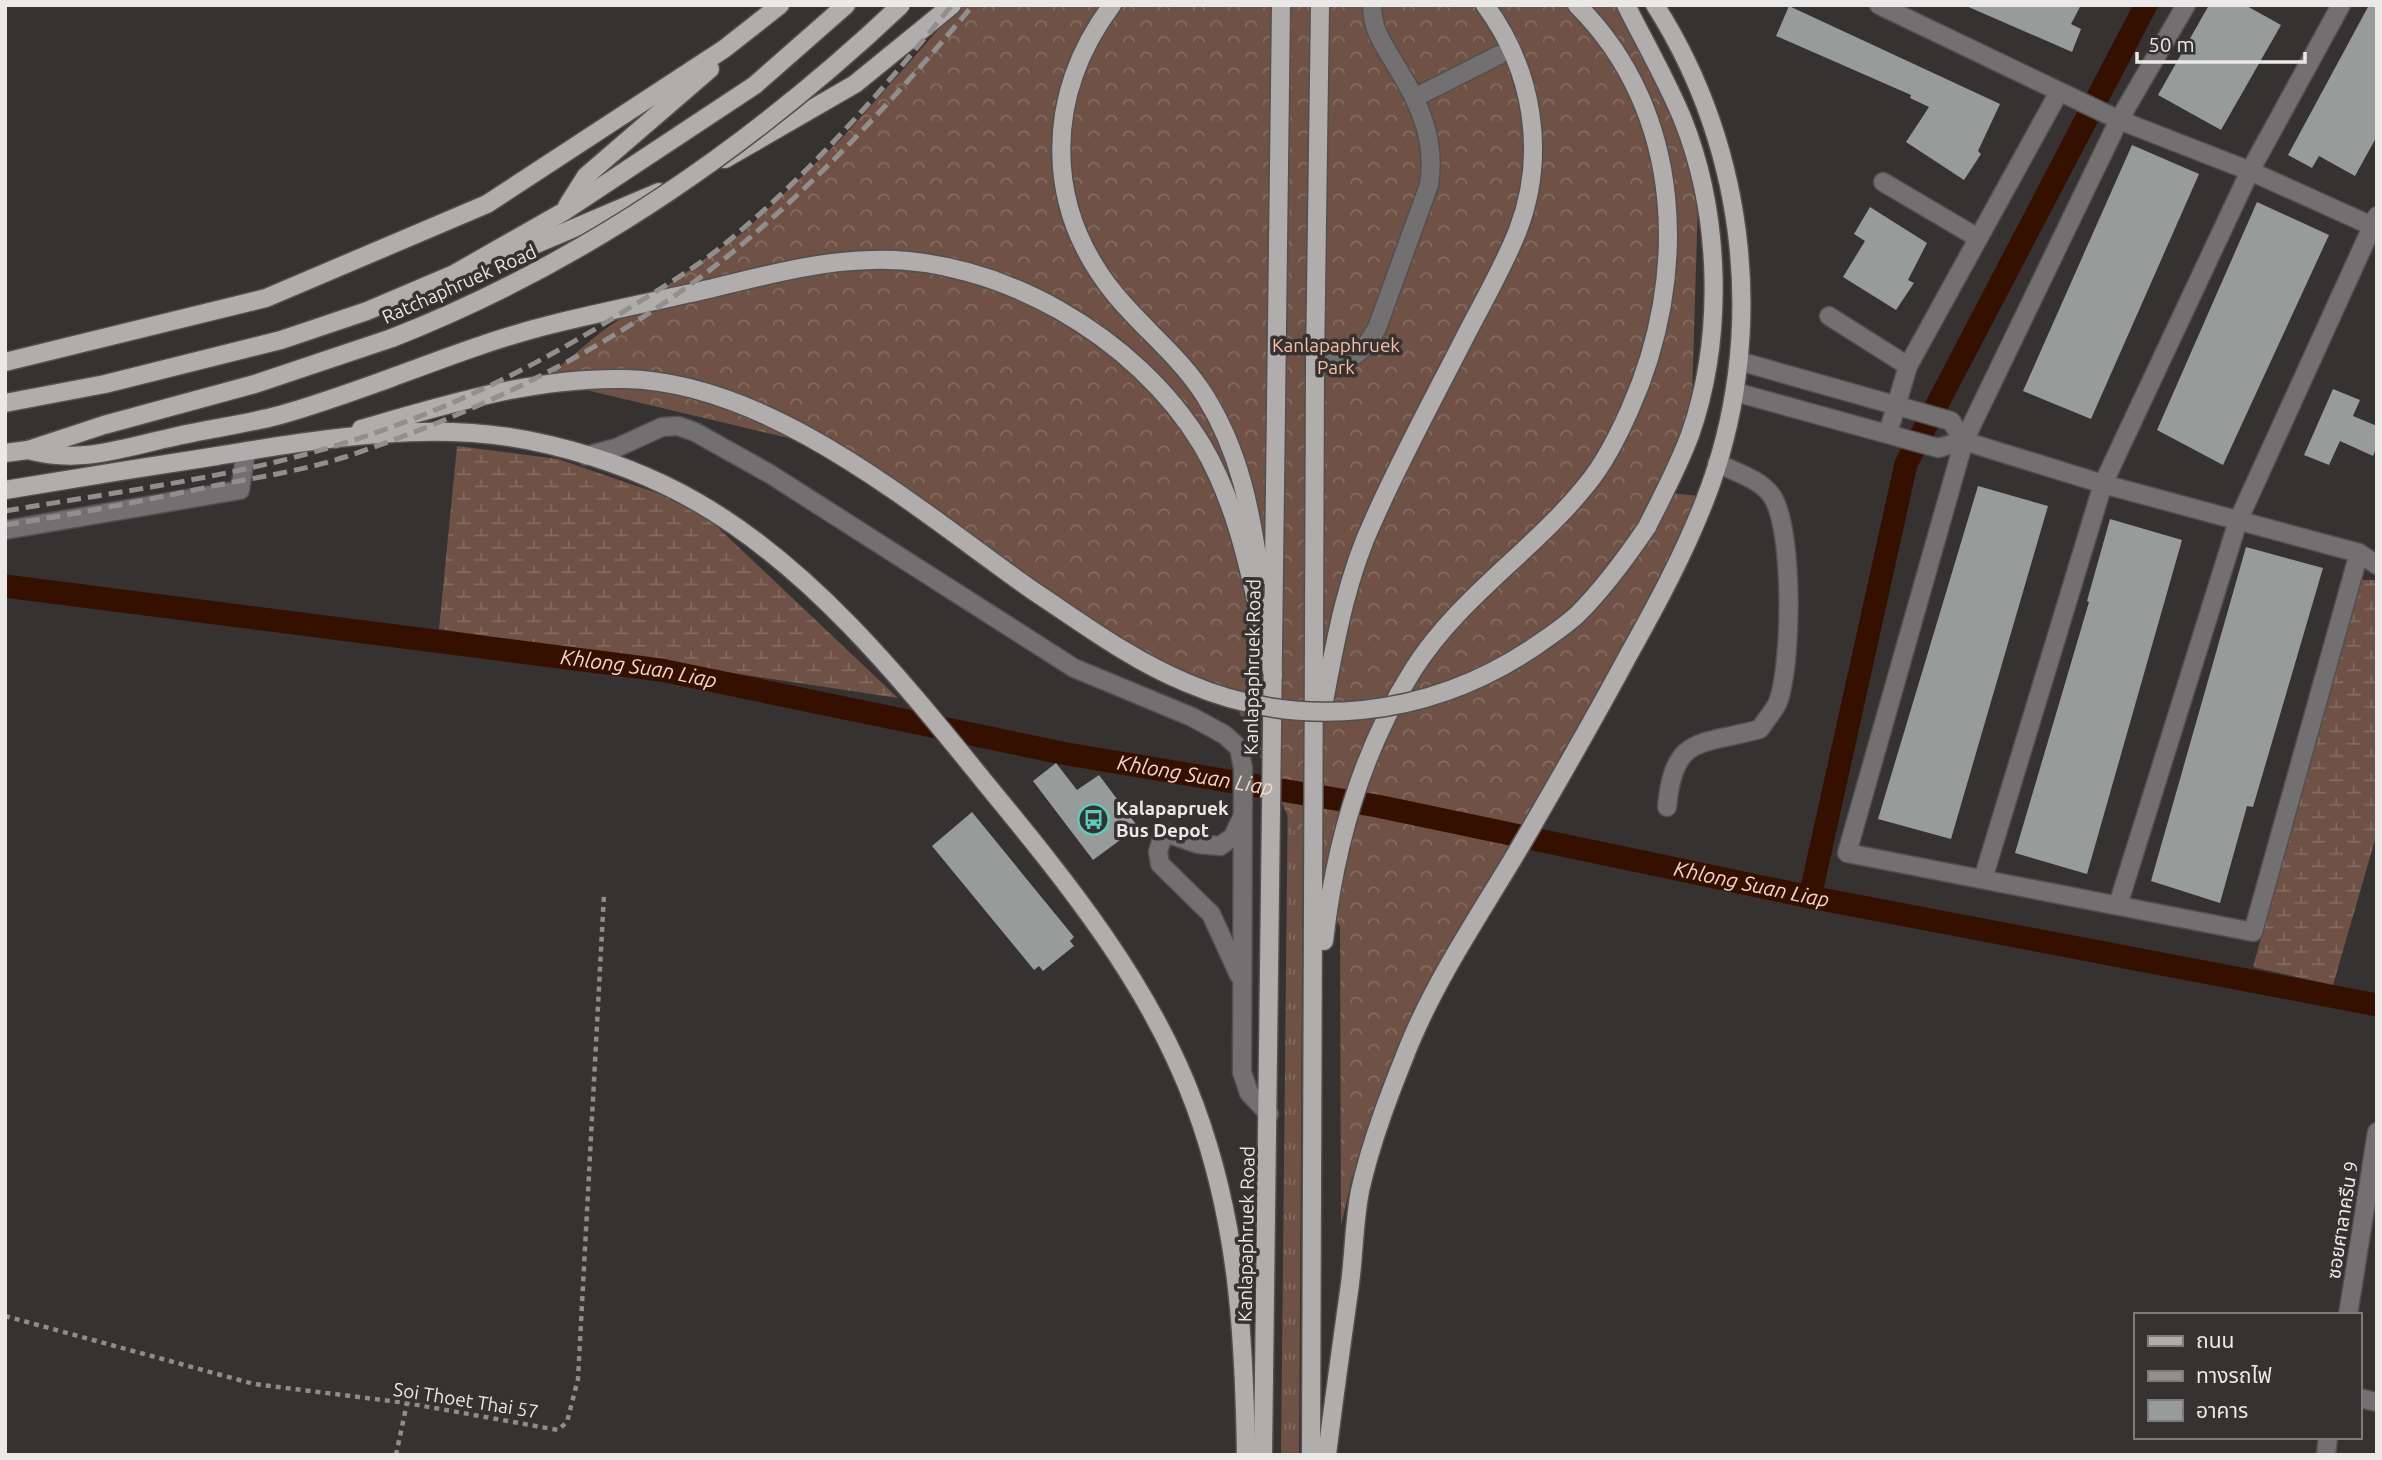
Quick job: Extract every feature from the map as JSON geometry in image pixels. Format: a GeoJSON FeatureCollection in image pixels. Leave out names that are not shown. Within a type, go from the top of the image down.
{"type":"FeatureCollection","features":[{"type":"Feature","properties":{"kind":"main road"},"geometry":{"type":"LineString","coordinates":[[5,362],[266,298],[487,204],[724,49],[780,5]]}},
{"type":"Feature","properties":{"kind":"main road","name":"Ratchaphruek Road"},"geometry":{"type":"LineString","coordinates":[[5,403],[105,384],[281,340],[367,310],[454,274],[563,212],[755,85],[846,5]]}},
{"type":"Feature","properties":{"kind":"main road","name":"Ratchaphruek Road"},"geometry":{"type":"LineString","coordinates":[[5,453],[28,450],[104,425],[255,384],[392,338],[498,294],[629,219],[683,183],[794,99],[901,5]]}},
{"type":"Feature","properties":{"kind":"main road"},"geometry":{"type":"LineString","coordinates":[[454,274],[577,228],[682,181],[771,134],[855,83],[952,5]]}},
{"type":"Feature","properties":{"kind":"main road"},"geometry":{"type":"LineString","coordinates":[[1112,5],[1083,51],[1068,88],[1060,150],[1067,203],[1084,250],[1116,295],[1186,370],[1232,446],[1250,509],[1273,675]]}},
{"type":"Feature","properties":{"kind":"main road","name":"Kanlapaphruek Road"},"geometry":{"type":"LineString","coordinates":[[1263,1455],[1281,5]]}},
{"type":"Feature","properties":{"kind":"main road"},"geometry":{"type":"LineString","coordinates":[[1311,1455],[1315,366],[1320,5]]}},
{"type":"Feature","properties":{"kind":"main road"},"geometry":{"type":"LineString","coordinates":[[1315,750],[1337,633],[1357,561],[1391,482],[1518,231],[1530,190],[1533,165],[1531,116],[1523,77],[1508,40],[1485,5]]}},
{"type":"Feature","properties":{"kind":"main road"},"geometry":{"type":"LineString","coordinates":[[1314,1024],[1332,880],[1358,781],[1379,729],[1415,667],[1438,635],[1488,581],[1566,509],[1590,481],[1618,436],[1657,337],[1666,285],[1669,229],[1663,165],[1634,89],[1602,35],[1577,5]]}},
{"type":"Feature","properties":{"kind":"main road"},"geometry":{"type":"LineString","coordinates":[[333,438],[468,399],[527,387],[618,379],[684,386],[739,404],[811,439],[847,460],[1032,590],[1135,657],[1217,694],[1247,703],[1304,712],[1375,709],[1416,701],[1472,681],[1548,637],[1576,616],[1625,561],[1647,527],[1678,464],[1699,404],[1709,349],[1712,262],[1705,201],[1692,146],[1672,95],[1626,5]]}},
{"type":"Feature","properties":{"kind":"main road"},"geometry":{"type":"LineString","coordinates":[[1327,1455],[1356,1215],[1378,1127],[1411,1040],[1477,915],[1537,816],[1678,565],[1717,463],[1735,391],[1739,360],[1739,254],[1734,207],[1723,155],[1688,60],[1655,5]]}},
{"type":"Feature","properties":{"kind":"main road"},"geometry":{"type":"LineString","coordinates":[[563,212],[586,176],[711,68],[724,49]]}},
{"type":"Feature","properties":{"kind":"main road"},"geometry":{"type":"LineString","coordinates":[[28,450],[56,458],[117,451],[245,423],[311,406],[492,341],[552,324],[797,270],[872,260],[908,261],[943,267],[1018,290],[1076,320],[1126,358],[1183,418],[1200,442],[1229,502],[1273,675]]}},
{"type":"Feature","properties":{"kind":"main road"},"geometry":{"type":"LineString","coordinates":[[5,490],[333,438],[464,432],[548,444],[631,470],[698,503],[767,551],[842,618],[960,751],[1063,877],[1152,1012],[1181,1070],[1214,1164],[1235,1254],[1244,1352],[1246,1455]]}},
{"type":"Feature","properties":{"kind":"street"},"geometry":{"type":"LineString","coordinates":[[1315,366],[1359,354],[1366,349],[1377,328],[1429,185],[1431,149],[1423,113],[1377,37],[1372,5]]}},
{"type":"Feature","properties":{"kind":"street"},"geometry":{"type":"LineString","coordinates":[[1879,5],[2119,120],[2374,221],[2238,521],[2118,905]]}},
{"type":"Feature","properties":{"kind":"street"},"geometry":{"type":"LineString","coordinates":[[2186,5],[2119,120],[1964,441],[1847,853],[2253,932],[2359,553]]}},
{"type":"Feature","properties":{"kind":"street"},"geometry":{"type":"LineString","coordinates":[[1983,879],[2103,484],[2250,171],[2341,5]]}},
{"type":"Feature","properties":{"kind":"street"},"geometry":{"type":"LineString","coordinates":[[1415,98],[1499,55]]}},
{"type":"Feature","properties":{"kind":"street"},"geometry":{"type":"LineString","coordinates":[[1896,436],[1906,407],[1908,366],[2059,92]]}},
{"type":"Feature","properties":{"kind":"street"},"geometry":{"type":"LineString","coordinates":[[1883,181],[1978,238]]}},
{"type":"Feature","properties":{"kind":"street"},"geometry":{"type":"LineString","coordinates":[[1829,316],[1908,366]]}},
{"type":"Feature","properties":{"kind":"street"},"geometry":{"type":"LineString","coordinates":[[1739,360],[1951,421],[1964,441]]}},
{"type":"Feature","properties":{"kind":"street"},"geometry":{"type":"LineString","coordinates":[[1735,391],[1938,448],[1964,441],[2103,484],[2359,553],[2377,565]]}},
{"type":"Feature","properties":{"kind":"street"},"geometry":{"type":"LineString","coordinates":[[586,456],[616,448],[662,427],[678,426],[695,432],[770,474],[1074,668],[1215,729],[1239,748],[1243,768],[1243,1078],[1249,1093],[1269,1114]]}},
{"type":"Feature","properties":{"kind":"street"},"geometry":{"type":"LineString","coordinates":[[5,530],[240,490],[246,451]]}},
{"type":"Feature","properties":{"kind":"street"},"geometry":{"type":"LineString","coordinates":[[1667,807],[1670,777],[1678,759],[1696,745],[1760,729],[1778,702],[1791,614],[1782,520],[1772,495],[1754,480],[1717,463]]}},
{"type":"Feature","properties":{"kind":"street"},"geometry":{"type":"LineString","coordinates":[[1242,985],[1226,942],[1211,914],[1160,864],[1158,852],[1163,838],[1169,834],[1209,847],[1228,843],[1236,830],[1243,803]]}},
{"type":"Feature","properties":{"kind":"street","name":"ซอยศาลาครืน 9"},"geometry":{"type":"LineString","coordinates":[[2348,1313],[2377,1132]]}},
{"type":"Feature","properties":{"kind":"path","name":"Soi Thoet Thai 57"},"geometry":{"type":"LineString","coordinates":[[5,1315],[254,1384],[407,1403],[558,1430],[567,1422],[578,1379],[604,894]]}},
{"type":"Feature","properties":{"kind":"path"},"geometry":{"type":"LineString","coordinates":[[396,1455],[407,1403]]}},
{"type":"Feature","properties":{"kind":"green space","name":"Kanlapaphruek Park"},"geometry":{"type":"Polygon","coordinates":[[[960,5],[1621,5],[1699,168],[1692,399],[1664,492],[1706,497],[1481,918],[1352,1178],[1341,1226],[1340,927],[1233,699],[1033,590],[809,443],[565,385],[541,382],[601,332],[745,231],[844,136],[960,5]]]}},
{"type":"Feature","properties":{"kind":"green space"},"geometry":{"type":"Polygon","coordinates":[[[1296,5],[1304,664],[1299,1455],[1281,1455],[1296,5]]]}},
{"type":"Feature","properties":{"kind":"green space"},"geometry":{"type":"Polygon","coordinates":[[[457,446],[558,459],[660,494],[710,520],[898,698],[439,629],[457,446]]]}},
{"type":"Feature","properties":{"kind":"green space"},"geometry":{"type":"Polygon","coordinates":[[[2360,580],[2374,580],[2377,583],[2377,833],[2333,985],[2253,967],[2360,580]]]}},
{"type":"Feature","properties":{"kind":"building"},"geometry":{"type":"Polygon","coordinates":[[[1964,5],[2081,5],[2071,24],[2081,29],[2072,52],[1964,5]]]}},
{"type":"Feature","properties":{"kind":"building"},"geometry":{"type":"Polygon","coordinates":[[[2209,5],[2245,5],[2281,25],[2221,130],[2158,95],[2209,5]]]}},
{"type":"Feature","properties":{"kind":"building"},"geometry":{"type":"Polygon","coordinates":[[[2369,5],[2377,5],[2377,136],[2355,176],[2319,156],[2312,168],[2288,155],[2369,5]]]}},
{"type":"Feature","properties":{"kind":"building"},"geometry":{"type":"Polygon","coordinates":[[[1789,6],[2000,104],[1978,151],[1981,154],[1964,180],[1906,142],[1929,107],[1910,98],[1911,95],[1776,36],[1789,6]]]}},
{"type":"Feature","properties":{"kind":"building"},"geometry":{"type":"Polygon","coordinates":[[[2132,145],[2199,174],[2091,419],[2023,391],[2132,145]]]}},
{"type":"Feature","properties":{"kind":"building"},"geometry":{"type":"Polygon","coordinates":[[[2257,202],[2329,235],[2223,465],[2157,430],[2257,202]]]}},
{"type":"Feature","properties":{"kind":"building"},"geometry":{"type":"Polygon","coordinates":[[[1870,207],[1927,243],[1908,280],[1914,283],[1896,310],[1843,277],[1865,241],[1854,234],[1870,207]]]}},
{"type":"Feature","properties":{"kind":"building"},"geometry":{"type":"Polygon","coordinates":[[[2333,389],[2360,400],[2353,416],[2377,426],[2377,446],[2373,456],[2340,441],[2329,465],[2304,455],[2333,389]]]}},
{"type":"Feature","properties":{"kind":"building"},"geometry":{"type":"Polygon","coordinates":[[[1978,486],[2048,506],[1951,839],[1878,819],[1978,486]]]}},
{"type":"Feature","properties":{"kind":"building"},"geometry":{"type":"Polygon","coordinates":[[[2110,519],[2182,540],[2087,874],[2015,853],[2089,602],[2087,601],[2110,519]]]}},
{"type":"Feature","properties":{"kind":"building"},"geometry":{"type":"Polygon","coordinates":[[[2246,547],[2323,568],[2253,807],[2247,806],[2220,903],[2151,881],[2246,547]]]}},
{"type":"Feature","properties":{"kind":"building"},"geometry":{"type":"Polygon","coordinates":[[[1056,763],[1077,790],[1099,775],[1138,827],[1093,860],[1033,781],[1056,763]]]}},
{"type":"Feature","properties":{"kind":"building"},"geometry":{"type":"Polygon","coordinates":[[[972,812],[1074,937],[1070,941],[1074,946],[1043,971],[1039,966],[1034,970],[932,846],[972,812]]]}},
{"type":"Feature","properties":{"kind":"waterway"},"geometry":{"type":"LineString","coordinates":[[1810,897],[1906,464],[2146,5]]}},
{"type":"Feature","properties":{"kind":"waterway","name":"Khlong Suan Liap"},"geometry":{"type":"LineString","coordinates":[[5,586],[661,670],[1067,754],[1377,806],[1810,897],[2377,1005]]}},
{"type":"Feature","properties":{"kind":"railway"},"geometry":{"type":"LineString","coordinates":[[5,511],[173,483],[297,457],[416,418],[528,367],[658,291],[726,243],[787,188],[845,130],[952,5]]}},
{"type":"Feature","properties":{"kind":"railway"},"geometry":{"type":"LineString","coordinates":[[5,525],[330,462],[454,416],[560,366],[661,305],[708,272],[753,235],[868,125],[973,5]]}},
{"type":"Feature","properties":{"kind":"place","name":"Kalapapruek Bus Depot"},"geometry":{"type":"Point","coordinates":[1093,819]}}]}
